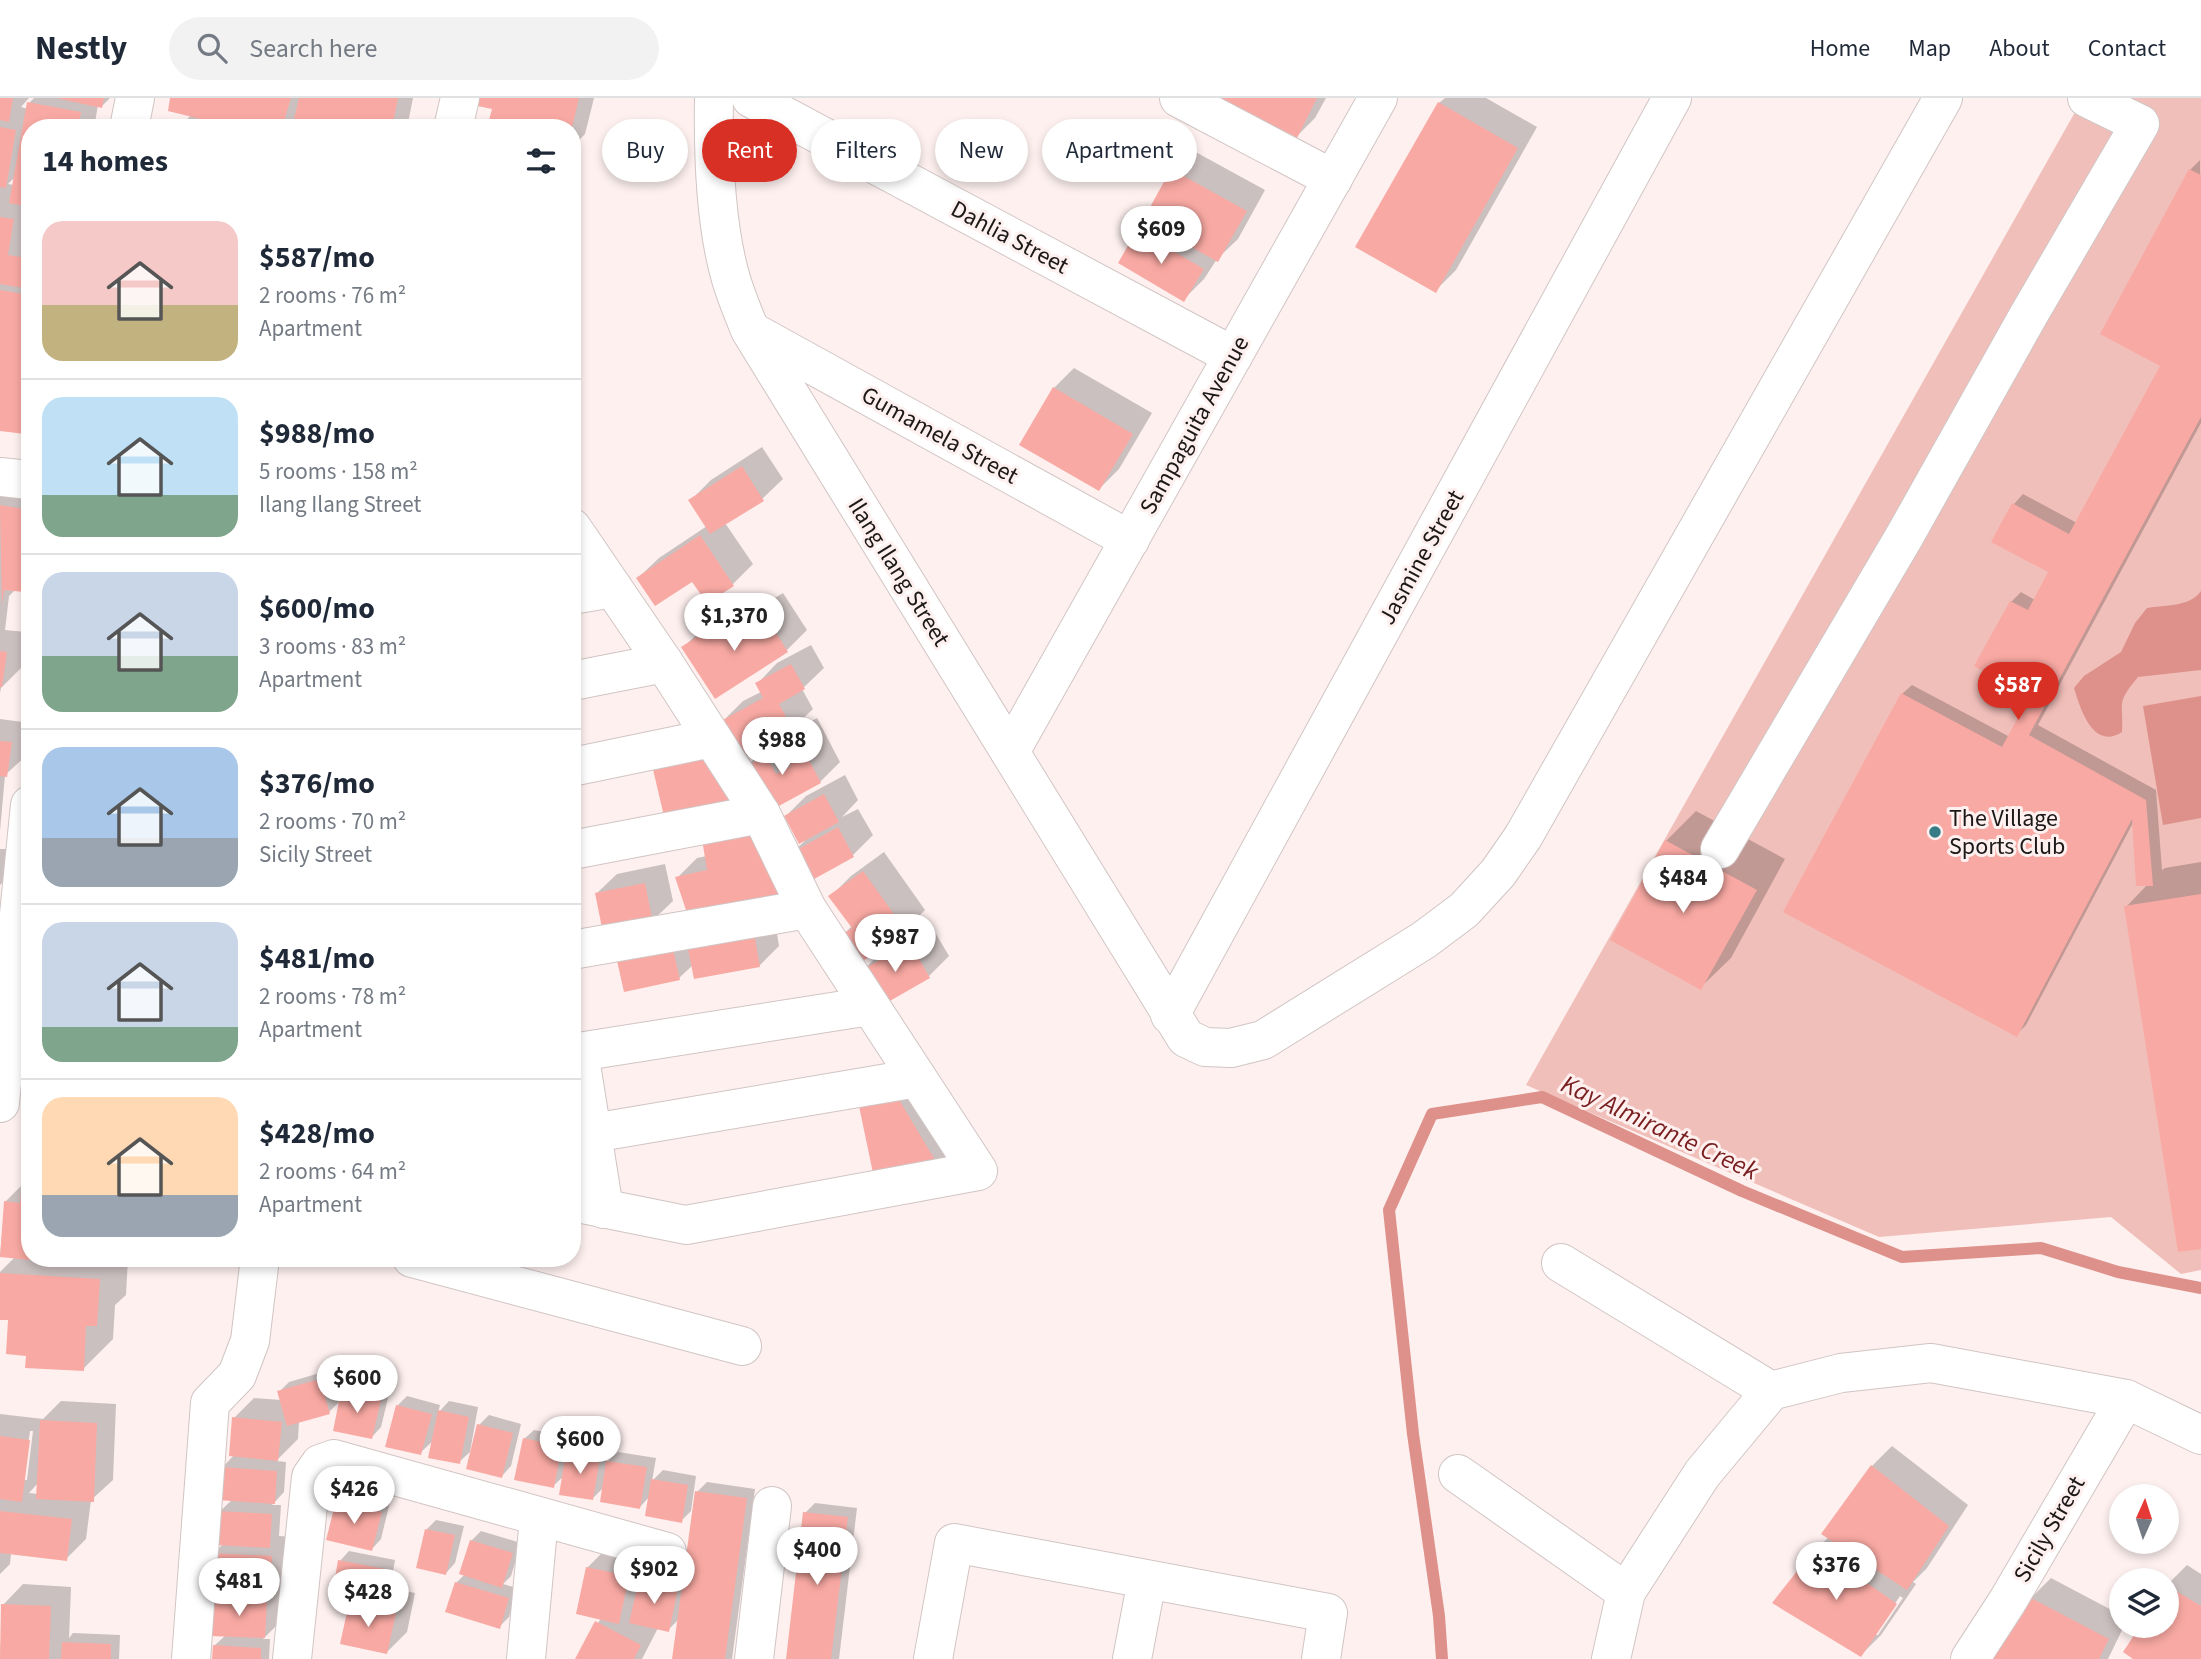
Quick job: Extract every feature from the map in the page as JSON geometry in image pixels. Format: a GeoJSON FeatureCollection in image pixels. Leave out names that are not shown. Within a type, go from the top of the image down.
{"type":"FeatureCollection","features":[{"type":"Feature","properties":{"kind":"street"},"geometry":{"type":"LineString","coordinates":[[131,119],[135,98]]}},
{"type":"Feature","properties":{"kind":"street"},"geometry":{"type":"LineString","coordinates":[[455,119],[460,98]]}},
{"type":"Feature","properties":{"kind":"street","name":"Ilang Ilang Street"},"geometry":{"type":"LineString","coordinates":[[714,98],[713,152],[719,210],[730,278],[750,330],[1185,1038],[1205,1047],[1231,1048],[1264,1040],[1424,940],[1464,910],[1498,873],[1523,837],[1943,98]]}},
{"type":"Feature","properties":{"kind":"street","name":"Dahlia Street"},"geometry":{"type":"LineString","coordinates":[[751,98],[1233,356]]}},
{"type":"Feature","properties":{"kind":"street"},"geometry":{"type":"LineString","coordinates":[[1179,98],[1333,179]]}},
{"type":"Feature","properties":{"kind":"street","name":"Sampaguita Avenue"},"geometry":{"type":"LineString","coordinates":[[1010,752],[1378,98]]}},
{"type":"Feature","properties":{"kind":"street","name":"Jasmine Street"},"geometry":{"type":"LineString","coordinates":[[1170,1015],[1672,98]]}},
{"type":"Feature","properties":{"kind":"street"},"geometry":{"type":"LineString","coordinates":[[1720,849],[1904,537],[2140,124],[2087,98]]}},
{"type":"Feature","properties":{"kind":"street","name":"Gumamela Street"},"geometry":{"type":"LineString","coordinates":[[750,330],[1130,540]]}},
{"type":"Feature","properties":{"kind":"street"},"geometry":{"type":"LineString","coordinates":[[0,477],[21,479]]}},
{"type":"Feature","properties":{"kind":"street"},"geometry":{"type":"LineString","coordinates":[[581,541],[664,663],[761,814],[807,909],[978,1171],[686,1225],[588,1205],[593,1133],[581,1079]]}},
{"type":"Feature","properties":{"kind":"street"},"geometry":{"type":"LineString","coordinates":[[581,593],[613,587]]}},
{"type":"Feature","properties":{"kind":"street"},"geometry":{"type":"LineString","coordinates":[[581,679],[664,663]]}},
{"type":"Feature","properties":{"kind":"street"},"geometry":{"type":"LineString","coordinates":[[581,765],[712,738]]}},
{"type":"Feature","properties":{"kind":"street"},"geometry":{"type":"LineString","coordinates":[[581,848],[761,814]]}},
{"type":"Feature","properties":{"kind":"street"},"geometry":{"type":"LineString","coordinates":[[0,1103],[21,894]]}},
{"type":"Feature","properties":{"kind":"street"},"geometry":{"type":"LineString","coordinates":[[581,948],[807,909]]}},
{"type":"Feature","properties":{"kind":"street"},"geometry":{"type":"LineString","coordinates":[[581,1051],[870,1006]]}},
{"type":"Feature","properties":{"kind":"street"},"geometry":{"type":"LineString","coordinates":[[593,1133],[917,1078]]}},
{"type":"Feature","properties":{"kind":"street"},"geometry":{"type":"LineString","coordinates":[[1561,1263],[1771,1391]]}},
{"type":"Feature","properties":{"kind":"street"},"geometry":{"type":"LineString","coordinates":[[191,1659],[210,1403],[237,1376],[250,1341],[259,1267]]}},
{"type":"Feature","properties":{"kind":"street"},"geometry":{"type":"LineString","coordinates":[[446,1267],[742,1346]]}},
{"type":"Feature","properties":{"kind":"street"},"geometry":{"type":"LineString","coordinates":[[1611,1659],[1626,1592],[1702,1474],[1771,1391],[1841,1373],[1931,1363],[2126,1399],[2201,1435]]}},
{"type":"Feature","properties":{"kind":"street","name":"Sicily Street"},"geometry":{"type":"LineString","coordinates":[[1970,1659],[2007,1602],[2126,1399]]}},
{"type":"Feature","properties":{"kind":"street"},"geometry":{"type":"LineString","coordinates":[[292,1659],[311,1477],[320,1464],[334,1459],[667,1552]]}},
{"type":"Feature","properties":{"kind":"street"},"geometry":{"type":"LineString","coordinates":[[1458,1474],[1626,1592]]}},
{"type":"Feature","properties":{"kind":"street"},"geometry":{"type":"LineString","coordinates":[[754,1659],[772,1506]]}},
{"type":"Feature","properties":{"kind":"street"},"geometry":{"type":"LineString","coordinates":[[526,1659],[540,1518]]}},
{"type":"Feature","properties":{"kind":"street"},"geometry":{"type":"LineString","coordinates":[[933,1659],[954,1543],[1328,1614],[1321,1659]]}},
{"type":"Feature","properties":{"kind":"street"},"geometry":{"type":"LineString","coordinates":[[1132,1659],[1147,1580]]}},
{"type":"Feature","properties":{"kind":"shaded area","name":"The Village Sports Club"},"geometry":{"type":"Polygon","coordinates":[[[2083,98],[2201,98],[2201,1270],[2181,1274],[2111,1217],[1879,1237],[1526,1085],[2083,98]]]}},
{"type":"Feature","properties":{"kind":"shaded area"},"geometry":{"type":"Polygon","coordinates":[[[2201,591],[2201,670],[2138,677],[2123,698],[2122,732],[2103,736],[2096,732],[2084,716],[2074,688],[2084,676],[2121,652],[2135,623],[2147,608],[2184,603],[2201,591]]]}},
{"type":"Feature","properties":{"kind":"shaded area"},"geometry":{"type":"Polygon","coordinates":[[[2201,696],[2201,818],[2163,825],[2143,706],[2201,696]]]}},
{"type":"Feature","properties":{"kind":"building"},"geometry":{"type":"Polygon","coordinates":[[[0,98],[13,98],[9,122],[0,120],[0,98]]]}},
{"type":"Feature","properties":{"kind":"building"},"geometry":{"type":"Polygon","coordinates":[[[56,98],[104,98],[102,108],[56,98]]]}},
{"type":"Feature","properties":{"kind":"building"},"geometry":{"type":"Polygon","coordinates":[[[170,98],[291,98],[285,119],[200,119],[168,111],[170,98]]]}},
{"type":"Feature","properties":{"kind":"building"},"geometry":{"type":"Polygon","coordinates":[[[299,98],[398,98],[394,119],[294,119],[299,98]]]}},
{"type":"Feature","properties":{"kind":"building"},"geometry":{"type":"Polygon","coordinates":[[[475,98],[579,98],[574,119],[489,119],[492,109],[473,105],[475,98]]]}},
{"type":"Feature","properties":{"kind":"building"},"geometry":{"type":"Polygon","coordinates":[[[1214,98],[1317,98],[1296,140],[1214,98]]]}},
{"type":"Feature","properties":{"kind":"building"},"geometry":{"type":"Polygon","coordinates":[[[27,102],[81,112],[80,119],[24,119],[27,102]]]}},
{"type":"Feature","properties":{"kind":"building"},"geometry":{"type":"Polygon","coordinates":[[[1438,102],[1518,148],[1436,293],[1355,247],[1438,102]]]}},
{"type":"Feature","properties":{"kind":"building"},"geometry":{"type":"Polygon","coordinates":[[[0,127],[16,130],[6,188],[0,187],[0,127]]]}},
{"type":"Feature","properties":{"kind":"building"},"geometry":{"type":"Polygon","coordinates":[[[21,136],[21,205],[9,203],[21,136]]]}},
{"type":"Feature","properties":{"kind":"building"},"geometry":{"type":"Polygon","coordinates":[[[2189,169],[2201,175],[2201,417],[2029,735],[2146,800],[2153,886],[2136,886],[2132,819],[2017,1037],[1783,912],[1901,693],[2002,747],[2029,697],[1974,666],[2010,601],[2028,610],[2048,572],[1991,542],[2012,503],[2069,534],[2160,366],[2100,334],[2189,169]]]}},
{"type":"Feature","properties":{"kind":"building"},"geometry":{"type":"Polygon","coordinates":[[[1164,182],[1195,182],[1247,211],[1218,262],[1143,220],[1164,182]]]}},
{"type":"Feature","properties":{"kind":"building"},"geometry":{"type":"Polygon","coordinates":[[[0,217],[14,219],[8,255],[21,257],[21,288],[0,284],[0,217]]]}},
{"type":"Feature","properties":{"kind":"building"},"geometry":{"type":"Polygon","coordinates":[[[1137,230],[1204,269],[1184,302],[1118,263],[1137,230]]]}},
{"type":"Feature","properties":{"kind":"building"},"geometry":{"type":"Polygon","coordinates":[[[0,290],[21,294],[21,434],[0,431],[0,290]]]}},
{"type":"Feature","properties":{"kind":"building"},"geometry":{"type":"Polygon","coordinates":[[[1053,387],[1133,434],[1099,491],[1019,445],[1053,387]]]}},
{"type":"Feature","properties":{"kind":"building"},"geometry":{"type":"Polygon","coordinates":[[[742,466],[764,501],[710,534],[688,500],[742,466]]]}},
{"type":"Feature","properties":{"kind":"building"},"geometry":{"type":"Polygon","coordinates":[[[0,505],[21,508],[21,592],[4,590],[2,605],[0,505]]]}},
{"type":"Feature","properties":{"kind":"building"},"geometry":{"type":"Polygon","coordinates":[[[700,535],[734,586],[707,603],[692,582],[655,606],[636,578],[700,535]]]}},
{"type":"Feature","properties":{"kind":"building"},"geometry":{"type":"Polygon","coordinates":[[[762,611],[788,652],[715,699],[681,647],[717,624],[725,635],[762,611]]]}},
{"type":"Feature","properties":{"kind":"building"},"geometry":{"type":"Polygon","coordinates":[[[0,651],[7,652],[2,687],[0,687],[0,651]]]}},
{"type":"Feature","properties":{"kind":"building"},"geometry":{"type":"Polygon","coordinates":[[[791,664],[805,689],[779,704],[794,731],[741,759],[721,721],[763,698],[755,683],[791,664]]]}},
{"type":"Feature","properties":{"kind":"building"},"geometry":{"type":"Polygon","coordinates":[[[797,737],[821,783],[766,813],[743,768],[766,756],[776,774],[791,766],[781,746],[797,737]]]}},
{"type":"Feature","properties":{"kind":"building"},"geometry":{"type":"Polygon","coordinates":[[[0,741],[12,742],[7,777],[0,776],[0,741]]]}},
{"type":"Feature","properties":{"kind":"building"},"geometry":{"type":"Polygon","coordinates":[[[707,748],[746,811],[667,829],[651,761],[707,748]]]}},
{"type":"Feature","properties":{"kind":"building"},"geometry":{"type":"Polygon","coordinates":[[[824,794],[839,822],[799,844],[784,816],[824,794]]]}},
{"type":"Feature","properties":{"kind":"building"},"geometry":{"type":"Polygon","coordinates":[[[755,824],[786,898],[688,916],[675,877],[707,870],[701,833],[755,824]]]}},
{"type":"Feature","properties":{"kind":"building"},"geometry":{"type":"Polygon","coordinates":[[[838,827],[854,857],[805,884],[788,855],[838,827]]]}},
{"type":"Feature","properties":{"kind":"building"},"geometry":{"type":"Polygon","coordinates":[[[1665,840],[1757,890],[1701,990],[1610,940],[1665,840]]]}},
{"type":"Feature","properties":{"kind":"building"},"geometry":{"type":"Polygon","coordinates":[[[863,871],[906,931],[856,966],[836,939],[852,928],[828,896],[863,871]]]}},
{"type":"Feature","properties":{"kind":"building"},"geometry":{"type":"Polygon","coordinates":[[[645,883],[653,923],[603,933],[595,893],[645,883]]]}},
{"type":"Feature","properties":{"kind":"building"},"geometry":{"type":"Polygon","coordinates":[[[2201,894],[2201,1249],[2178,1252],[2124,906],[2201,894]]]}},
{"type":"Feature","properties":{"kind":"building"},"geometry":{"type":"Polygon","coordinates":[[[753,927],[760,967],[694,979],[686,939],[753,927]]]}},
{"type":"Feature","properties":{"kind":"building"},"geometry":{"type":"Polygon","coordinates":[[[671,940],[680,980],[624,992],[615,952],[671,940]]]}},
{"type":"Feature","properties":{"kind":"building"},"geometry":{"type":"Polygon","coordinates":[[[910,943],[930,978],[881,1006],[860,971],[910,943]]]}},
{"type":"Feature","properties":{"kind":"building"},"geometry":{"type":"Polygon","coordinates":[[[898,1098],[938,1165],[874,1178],[859,1106],[898,1098]]]}},
{"type":"Feature","properties":{"kind":"building"},"geometry":{"type":"Polygon","coordinates":[[[21,1190],[21,1259],[0,1257],[4,1201],[20,1203],[21,1190]]]}},
{"type":"Feature","properties":{"kind":"building"},"geometry":{"type":"Polygon","coordinates":[[[0,1273],[100,1279],[97,1326],[86,1326],[84,1371],[25,1368],[26,1356],[6,1354],[8,1320],[0,1320],[0,1273]]]}},
{"type":"Feature","properties":{"kind":"building"},"geometry":{"type":"Polygon","coordinates":[[[320,1379],[330,1414],[287,1426],[277,1391],[320,1379]]]}},
{"type":"Feature","properties":{"kind":"building"},"geometry":{"type":"Polygon","coordinates":[[[341,1391],[381,1400],[372,1439],[333,1431],[341,1391]]]}},
{"type":"Feature","properties":{"kind":"building"},"geometry":{"type":"Polygon","coordinates":[[[396,1405],[432,1414],[421,1455],[385,1447],[396,1405]]]}},
{"type":"Feature","properties":{"kind":"building"},"geometry":{"type":"Polygon","coordinates":[[[438,1410],[469,1417],[460,1464],[428,1458],[438,1410]]]}},
{"type":"Feature","properties":{"kind":"building"},"geometry":{"type":"Polygon","coordinates":[[[232,1417],[282,1422],[278,1461],[229,1456],[232,1417]]]}},
{"type":"Feature","properties":{"kind":"building"},"geometry":{"type":"Polygon","coordinates":[[[40,1420],[97,1423],[94,1502],[36,1499],[40,1420]]]}},
{"type":"Feature","properties":{"kind":"building"},"geometry":{"type":"Polygon","coordinates":[[[477,1424],[513,1433],[502,1478],[466,1469],[477,1424]]]}},
{"type":"Feature","properties":{"kind":"building"},"geometry":{"type":"Polygon","coordinates":[[[0,1436],[30,1440],[22,1502],[0,1499],[0,1436]]]}},
{"type":"Feature","properties":{"kind":"building"},"geometry":{"type":"Polygon","coordinates":[[[523,1438],[562,1446],[554,1488],[514,1480],[523,1438]]]}},
{"type":"Feature","properties":{"kind":"building"},"geometry":{"type":"Polygon","coordinates":[[[566,1452],[600,1457],[593,1500],[559,1495],[566,1452]]]}},
{"type":"Feature","properties":{"kind":"building"},"geometry":{"type":"Polygon","coordinates":[[[606,1461],[647,1467],[640,1509],[600,1502],[606,1461]]]}},
{"type":"Feature","properties":{"kind":"building"},"geometry":{"type":"Polygon","coordinates":[[[1871,1465],[1949,1526],[1907,1590],[1821,1534],[1871,1465]]]}},
{"type":"Feature","properties":{"kind":"building"},"geometry":{"type":"Polygon","coordinates":[[[220,1467],[277,1471],[275,1504],[218,1500],[220,1467]]]}},
{"type":"Feature","properties":{"kind":"building"},"geometry":{"type":"Polygon","coordinates":[[[651,1479],[688,1485],[682,1523],[645,1516],[651,1479]]]}},
{"type":"Feature","properties":{"kind":"building"},"geometry":{"type":"Polygon","coordinates":[[[695,1491],[747,1498],[725,1659],[672,1659],[695,1491]]]}},
{"type":"Feature","properties":{"kind":"building"},"geometry":{"type":"Polygon","coordinates":[[[336,1501],[382,1512],[372,1551],[326,1540],[336,1501]]]}},
{"type":"Feature","properties":{"kind":"building"},"geometry":{"type":"Polygon","coordinates":[[[0,1511],[72,1519],[67,1561],[0,1553],[0,1511]]]}},
{"type":"Feature","properties":{"kind":"building"},"geometry":{"type":"Polygon","coordinates":[[[218,1511],[272,1514],[270,1548],[216,1545],[218,1511]]]}},
{"type":"Feature","properties":{"kind":"building"},"geometry":{"type":"Polygon","coordinates":[[[803,1512],[848,1517],[831,1659],[786,1659],[803,1512]]]}},
{"type":"Feature","properties":{"kind":"building"},"geometry":{"type":"Polygon","coordinates":[[[425,1529],[455,1535],[446,1575],[416,1568],[425,1529]]]}},
{"type":"Feature","properties":{"kind":"building"},"geometry":{"type":"Polygon","coordinates":[[[470,1540],[513,1553],[502,1588],[459,1574],[470,1540]]]}},
{"type":"Feature","properties":{"kind":"building"},"geometry":{"type":"Polygon","coordinates":[[[1816,1547],[1897,1604],[1861,1657],[1772,1603],[1816,1547]]]}},
{"type":"Feature","properties":{"kind":"building"},"geometry":{"type":"Polygon","coordinates":[[[212,1553],[272,1556],[271,1591],[210,1588],[212,1553]]]}},
{"type":"Feature","properties":{"kind":"building"},"geometry":{"type":"Polygon","coordinates":[[[338,1560],[386,1569],[380,1605],[332,1596],[338,1560]]]}},
{"type":"Feature","properties":{"kind":"building"},"geometry":{"type":"Polygon","coordinates":[[[586,1567],[629,1576],[619,1624],[576,1614],[586,1567]]]}},
{"type":"Feature","properties":{"kind":"building"},"geometry":{"type":"Polygon","coordinates":[[[639,1580],[678,1588],[669,1632],[629,1623],[639,1580]]]}},
{"type":"Feature","properties":{"kind":"building"},"geometry":{"type":"Polygon","coordinates":[[[455,1582],[509,1598],[500,1629],[445,1612],[455,1582]]]}},
{"type":"Feature","properties":{"kind":"building"},"geometry":{"type":"Polygon","coordinates":[[[2179,1593],[2201,1606],[2201,1659],[2133,1659],[2123,1652],[2132,1638],[2179,1638],[2179,1593]]]}},
{"type":"Feature","properties":{"kind":"building"},"geometry":{"type":"Polygon","coordinates":[[[2029,1597],[2109,1639],[2099,1659],[1989,1659],[2029,1597]]]}},
{"type":"Feature","properties":{"kind":"building"},"geometry":{"type":"Polygon","coordinates":[[[213,1599],[267,1601],[265,1638],[211,1636],[213,1599]]]}},
{"type":"Feature","properties":{"kind":"building"},"geometry":{"type":"Polygon","coordinates":[[[349,1603],[396,1613],[387,1654],[340,1644],[349,1603]]]}},
{"type":"Feature","properties":{"kind":"building"},"geometry":{"type":"Polygon","coordinates":[[[1,1604],[51,1606],[49,1659],[0,1659],[1,1604]]]}},
{"type":"Feature","properties":{"kind":"building"},"geometry":{"type":"Polygon","coordinates":[[[595,1621],[641,1645],[634,1659],[575,1659],[595,1621]]]}},
{"type":"Feature","properties":{"kind":"building"},"geometry":{"type":"Polygon","coordinates":[[[62,1642],[111,1644],[111,1659],[61,1659],[62,1642]]]}},
{"type":"Feature","properties":{"kind":"building"},"geometry":{"type":"Polygon","coordinates":[[[213,1645],[261,1648],[261,1659],[212,1659],[213,1645]]]}},
{"type":"Feature","properties":{"kind":"waterway","name":"Kay Almirante Creek"},"geometry":{"type":"LineString","coordinates":[[1442,1659],[1439,1616],[1413,1434],[1389,1210],[1432,1114],[1542,1097],[1742,1191],[1902,1257],[2041,1248],[2118,1272],[2201,1288]]}},
{"type":"Feature","properties":{"kind":"place","name":"The Village Sports Club"},"geometry":{"type":"Point","coordinates":[1935,832]}}]}
